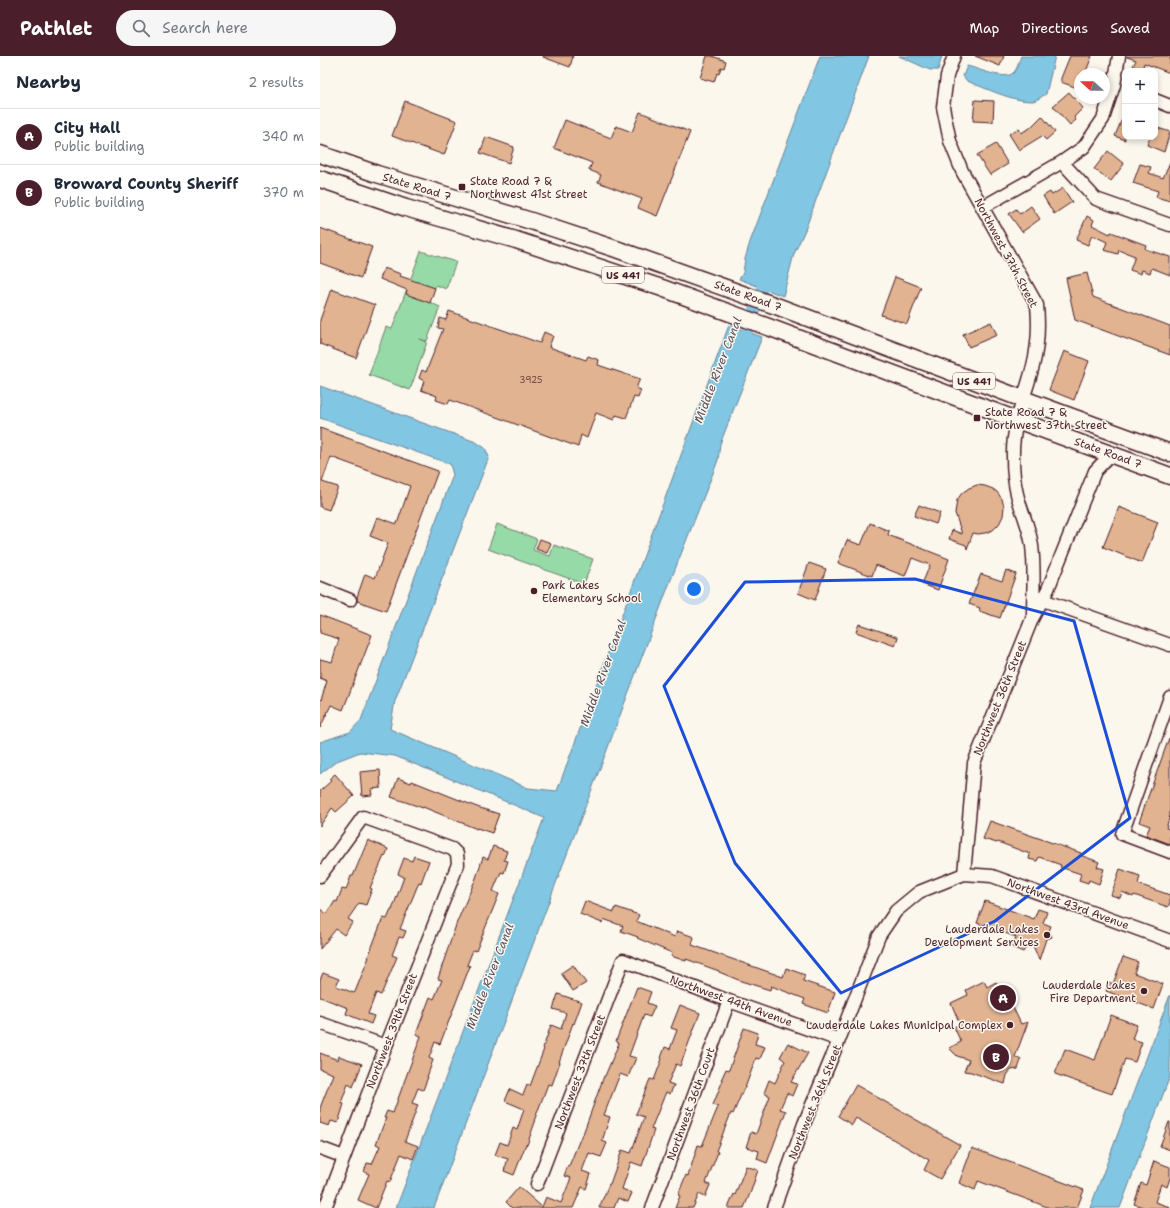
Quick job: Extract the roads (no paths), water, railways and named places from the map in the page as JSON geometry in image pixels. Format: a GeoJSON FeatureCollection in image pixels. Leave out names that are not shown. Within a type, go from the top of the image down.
{"type":"FeatureCollection","features":[{"type":"Feature","properties":{"kind":"main road","name":"State Road 7"},"geometry":{"type":"LineString","coordinates":[[320,154],[436,193],[531,221],[616,249],[779,307],[1023,399],[1170,452]]}},
{"type":"Feature","properties":{"kind":"main road","name":"State Road 7"},"geometry":{"type":"LineString","coordinates":[[320,179],[406,208],[492,233],[730,312],[1170,476]]}},
{"type":"Feature","properties":{"kind":"main road"},"geometry":{"type":"LineString","coordinates":[[492,233],[519,229],[531,221]]}},
{"type":"Feature","properties":{"kind":"street","name":"Northwest 37th Street"},"geometry":{"type":"LineString","coordinates":[[954,56],[947,76],[943,108],[950,141],[962,171],[1036,305],[1039,325],[1033,366],[1017,420],[1013,440],[1012,458],[1017,494],[1032,545],[1034,579],[1032,619]]}},
{"type":"Feature","properties":{"kind":"street"},"geometry":{"type":"LineString","coordinates":[[983,208],[1062,162],[1084,147],[1104,119],[1119,87],[1119,56]]}},
{"type":"Feature","properties":{"kind":"street"},"geometry":{"type":"LineString","coordinates":[[1158,101],[1170,106]]}},
{"type":"Feature","properties":{"kind":"street"},"geometry":{"type":"LineString","coordinates":[[1062,162],[1096,199],[1170,225]]}},
{"type":"Feature","properties":{"kind":"street","name":"Northwest 36th Street"},"geometry":{"type":"LineString","coordinates":[[774,1208],[804,1124],[839,1040],[879,936],[896,911],[920,892],[964,874],[974,763],[1032,619],[1043,600],[1095,471],[1110,454]]}},
{"type":"Feature","properties":{"kind":"street"},"geometry":{"type":"LineString","coordinates":[[320,588],[350,600]]}},
{"type":"Feature","properties":{"kind":"street"},"geometry":{"type":"LineString","coordinates":[[1043,600],[1170,645]]}},
{"type":"Feature","properties":{"kind":"street"},"geometry":{"type":"LineString","coordinates":[[1170,697],[1166,718],[1122,834],[1170,852]]}},
{"type":"Feature","properties":{"kind":"street","name":"Northwest 39th Street"},"geometry":{"type":"LineString","coordinates":[[320,876],[363,817],[452,849],[457,854],[458,864],[386,1046],[325,1208]]}},
{"type":"Feature","properties":{"kind":"street","name":"Northwest 43rd Avenue"},"geometry":{"type":"LineString","coordinates":[[964,874],[992,876],[1170,941]]}},
{"type":"Feature","properties":{"kind":"street","name":"Northwest 37th Street"},"geometry":{"type":"LineString","coordinates":[[537,1184],[623,960]]}},
{"type":"Feature","properties":{"kind":"street","name":"Northwest 44th Avenue"},"geometry":{"type":"LineString","coordinates":[[623,960],[729,1001],[839,1040]]}},
{"type":"Feature","properties":{"kind":"street","name":"Northwest 36th Court"},"geometry":{"type":"LineString","coordinates":[[652,1208],[729,1001]]}},
{"type":"Feature","properties":{"kind":"street"},"geometry":{"type":"LineString","coordinates":[[320,1023],[386,1046]]}},
{"type":"Feature","properties":{"kind":"street"},"geometry":{"type":"LineString","coordinates":[[320,1148],[344,1157]]}},
{"type":"Feature","properties":{"kind":"water"},"geometry":{"type":"Polygon","coordinates":[[[820,56],[869,56],[805,230],[794,254],[783,296],[739,279],[743,273],[750,242],[820,56]]]}},
{"type":"Feature","properties":{"kind":"water"},"geometry":{"type":"Polygon","coordinates":[[[899,56],[942,56],[938,70],[930,70],[899,56]]]}},
{"type":"Feature","properties":{"kind":"water"},"geometry":{"type":"Polygon","coordinates":[[[1021,56],[1055,56],[1046,94],[1033,101],[1025,101],[1000,94],[967,81],[963,76],[967,66],[998,75],[1009,75],[1016,70],[1021,56]]]}},
{"type":"Feature","properties":{"kind":"water"},"geometry":{"type":"Polygon","coordinates":[[[729,325],[762,337],[720,444],[718,460],[715,468],[670,582],[434,1208],[396,1208],[544,818],[395,756],[360,752],[337,761],[320,774],[320,742],[350,732],[361,720],[453,475],[450,464],[320,418],[320,386],[476,442],[485,448],[489,457],[395,701],[390,729],[528,788],[557,791],[729,325]]]}},
{"type":"Feature","properties":{"kind":"water"},"geometry":{"type":"Polygon","coordinates":[[[1170,995],[1170,1077],[1120,1208],[1090,1208],[1170,995]]]}},
{"type":"Feature","properties":{"kind":"waterway","name":"Middle River Canal"},"geometry":{"type":"LineString","coordinates":[[742,345],[767,275]]}},
{"type":"Feature","properties":{"kind":"place","name":"State Road 7 & Northwest 41st Street"},"geometry":{"type":"Point","coordinates":[462,187]}},
{"type":"Feature","properties":{"kind":"place","name":"State Road 7 & Northwest 37th Street"},"geometry":{"type":"Point","coordinates":[977,418]}},
{"type":"Feature","properties":{"kind":"place","name":"Park Lakes Elementary School"},"geometry":{"type":"Point","coordinates":[534,591]}},
{"type":"Feature","properties":{"kind":"place","name":"Lauderdale Lakes Development Services"},"geometry":{"type":"Point","coordinates":[1047,935]}},
{"type":"Feature","properties":{"kind":"place","name":"Lauderdale Lakes Fire Department"},"geometry":{"type":"Point","coordinates":[1144,991]}},
{"type":"Feature","properties":{"kind":"place","name":"City Hall"},"geometry":{"type":"Point","coordinates":[1003,998]}},
{"type":"Feature","properties":{"kind":"place","name":"Lauderdale Lakes Municipal Complex"},"geometry":{"type":"Point","coordinates":[1010,1025]}},
{"type":"Feature","properties":{"kind":"place","name":"Broward County Sheriff"},"geometry":{"type":"Point","coordinates":[996,1057]}}]}
